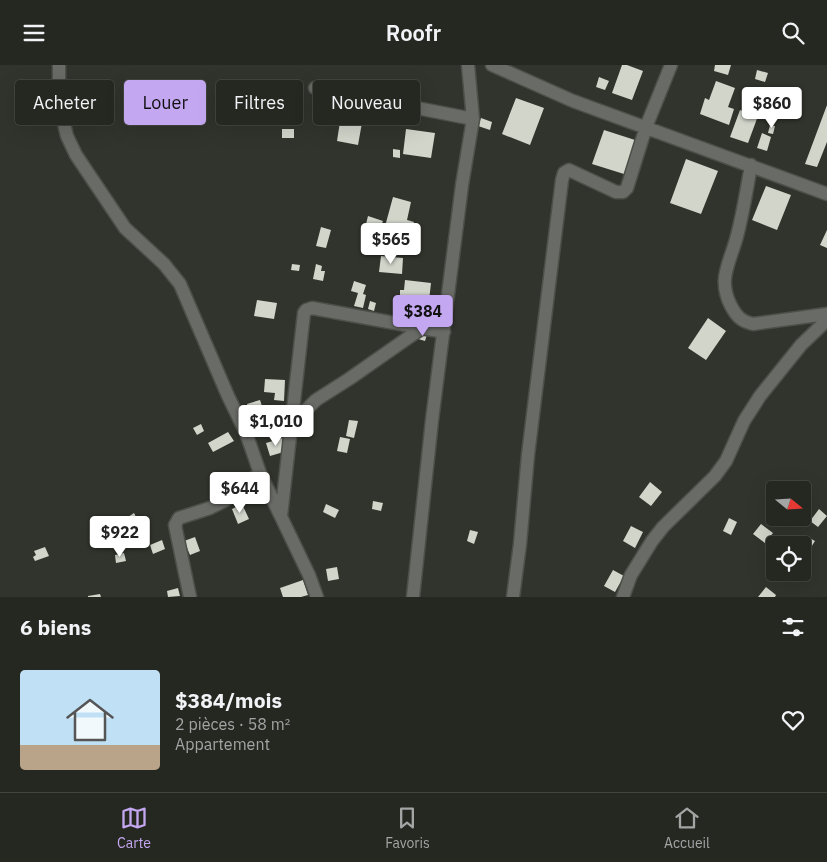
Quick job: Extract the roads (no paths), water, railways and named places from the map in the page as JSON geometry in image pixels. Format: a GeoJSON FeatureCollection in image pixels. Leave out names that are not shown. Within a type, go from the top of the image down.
{"type":"FeatureCollection","features":[{"type":"Feature","properties":{"kind":"street"},"geometry":{"type":"LineString","coordinates":[[58,65],[59,103],[67,136],[76,155],[125,228],[164,265],[180,284],[246,433],[260,473],[309,575],[317,597]]}},
{"type":"Feature","properties":{"kind":"street"},"geometry":{"type":"LineString","coordinates":[[413,597],[432,420],[462,185],[473,119],[468,65]]}},
{"type":"Feature","properties":{"kind":"street"},"geometry":{"type":"LineString","coordinates":[[492,65],[573,101],[827,194]]}},
{"type":"Feature","properties":{"kind":"street"},"geometry":{"type":"LineString","coordinates":[[513,597],[528,455],[564,173],[569,170],[616,192],[623,192],[627,188],[646,127],[671,65]]}},
{"type":"Feature","properties":{"kind":"street"},"geometry":{"type":"LineString","coordinates":[[420,109],[473,119]]}},
{"type":"Feature","properties":{"kind":"street"},"geometry":{"type":"LineString","coordinates":[[752,165],[737,236],[725,269],[724,285],[726,297],[737,317],[753,324],[827,314]]}},
{"type":"Feature","properties":{"kind":"street"},"geometry":{"type":"LineString","coordinates":[[281,516],[304,313],[306,310],[312,308],[444,332]]}},
{"type":"Feature","properties":{"kind":"street"},"geometry":{"type":"LineString","coordinates":[[623,597],[631,575],[652,541],[663,527],[715,476],[726,461],[744,421],[760,396],[801,345],[827,320]]}},
{"type":"Feature","properties":{"kind":"street"},"geometry":{"type":"LineString","coordinates":[[290,433],[301,416],[316,400],[422,328]]}},
{"type":"Feature","properties":{"kind":"street"},"geometry":{"type":"LineString","coordinates":[[190,597],[176,530],[177,521],[179,518],[210,508],[224,501],[260,473]]}}]}
